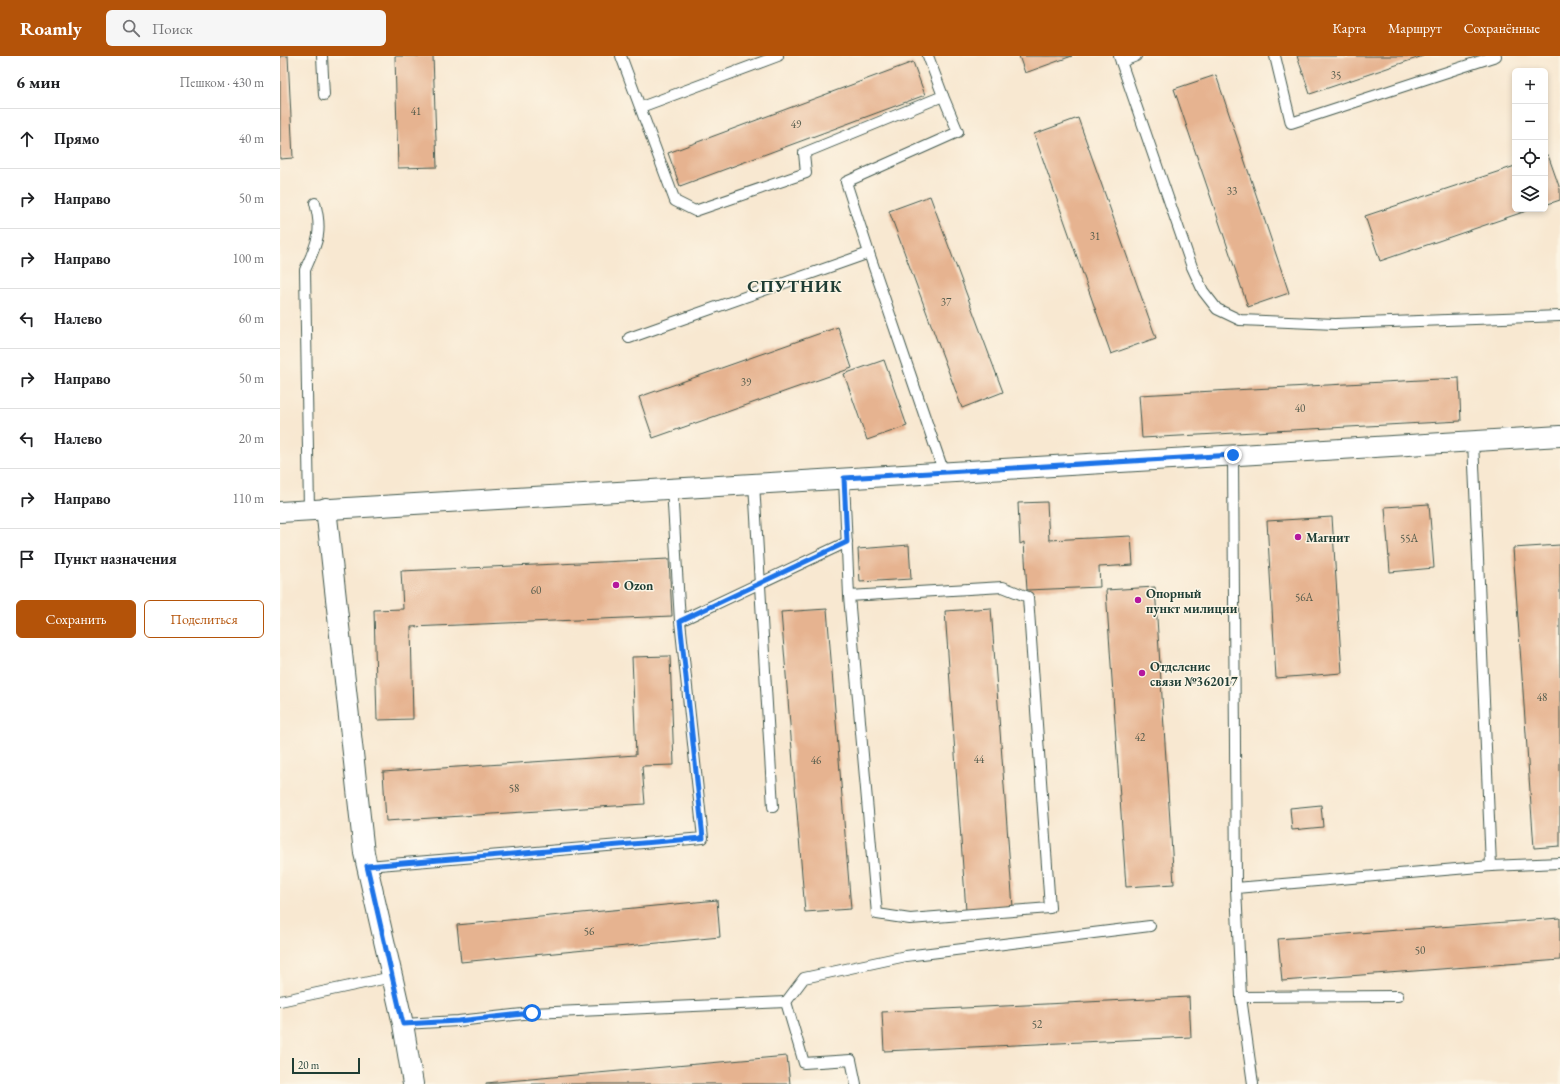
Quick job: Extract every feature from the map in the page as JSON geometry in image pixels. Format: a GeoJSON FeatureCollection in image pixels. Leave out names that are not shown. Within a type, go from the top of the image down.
{"type":"FeatureCollection","features":[{"type":"Feature","properties":{"kind":"street"},"geometry":{"type":"LineString","coordinates":[[280,512],[1560,436]]}},
{"type":"Feature","properties":{"kind":"street"},"geometry":{"type":"LineString","coordinates":[[318,509],[364,853],[403,1024],[413,1084]]}},
{"type":"Feature","properties":{"kind":"lane"},"geometry":{"type":"LineString","coordinates":[[322,56],[324,95]]}},
{"type":"Feature","properties":{"kind":"lane"},"geometry":{"type":"LineString","coordinates":[[621,56],[676,201],[695,211],[806,173],[804,153],[943,96]]}},
{"type":"Feature","properties":{"kind":"lane"},"geometry":{"type":"LineString","coordinates":[[641,107],[778,56]]}},
{"type":"Feature","properties":{"kind":"lane"},"geometry":{"type":"LineString","coordinates":[[928,56],[958,132],[846,182],[944,473]]}},
{"type":"Feature","properties":{"kind":"lane"},"geometry":{"type":"LineString","coordinates":[[1136,56],[1120,59],[1192,267],[1203,291],[1217,309],[1240,320],[1335,324],[1560,316]]}},
{"type":"Feature","properties":{"kind":"lane"},"geometry":{"type":"LineString","coordinates":[[1275,56],[1291,123],[1496,56]]}},
{"type":"Feature","properties":{"kind":"lane"},"geometry":{"type":"LineString","coordinates":[[314,203],[320,220],[317,244],[305,270],[318,509]]}},
{"type":"Feature","properties":{"kind":"lane"},"geometry":{"type":"LineString","coordinates":[[630,338],[869,253]]}},
{"type":"Feature","properties":{"kind":"lane"},"geometry":{"type":"LineString","coordinates":[[1473,441],[1491,866]]}},
{"type":"Feature","properties":{"kind":"lane"},"geometry":{"type":"LineString","coordinates":[[1233,455],[1236,888],[1241,997],[1254,1084]]}},
{"type":"Feature","properties":{"kind":"lane"},"geometry":{"type":"LineString","coordinates":[[844,478],[849,596],[877,914],[910,919],[1050,908],[1028,597],[1003,587],[849,596]]}},
{"type":"Feature","properties":{"kind":"lane"},"geometry":{"type":"LineString","coordinates":[[754,483],[773,807]]}},
{"type":"Feature","properties":{"kind":"lane"},"geometry":{"type":"LineString","coordinates":[[367,866],[703,838],[680,621],[672,488]]}},
{"type":"Feature","properties":{"kind":"lane"},"geometry":{"type":"LineString","coordinates":[[680,621],[847,542]]}},
{"type":"Feature","properties":{"kind":"lane"},"geometry":{"type":"LineString","coordinates":[[1236,888],[1491,866],[1560,864]]}},
{"type":"Feature","properties":{"kind":"lane"},"geometry":{"type":"LineString","coordinates":[[786,1002],[804,978],[899,957],[1150,926]]}},
{"type":"Feature","properties":{"kind":"lane"},"geometry":{"type":"LineString","coordinates":[[280,1001],[392,977]]}},
{"type":"Feature","properties":{"kind":"lane"},"geometry":{"type":"LineString","coordinates":[[1241,997],[1398,996]]}},
{"type":"Feature","properties":{"kind":"lane"},"geometry":{"type":"LineString","coordinates":[[403,1024],[458,1021],[532,1013],[786,1002]]}},
{"type":"Feature","properties":{"kind":"lane"},"geometry":{"type":"LineString","coordinates":[[786,1002],[804,1063],[851,1060],[856,1084]]}},
{"type":"Feature","properties":{"kind":"building"},"geometry":{"type":"Polygon","coordinates":[[[280,56],[288,56],[293,158],[280,159],[280,56]]]}},
{"type":"Feature","properties":{"kind":"building"},"geometry":{"type":"Polygon","coordinates":[[[395,56],[433,56],[437,167],[398,168],[395,56]]]}},
{"type":"Feature","properties":{"kind":"building"},"geometry":{"type":"Polygon","coordinates":[[[1019,56],[1072,56],[1025,73],[1019,56]]]}},
{"type":"Feature","properties":{"kind":"building"},"geometry":{"type":"Polygon","coordinates":[[[1297,56],[1423,56],[1310,94],[1297,56]]]}},
{"type":"Feature","properties":{"kind":"building"},"geometry":{"type":"Polygon","coordinates":[[[913,62],[925,95],[680,186],[668,153],[913,62]]]}},
{"type":"Feature","properties":{"kind":"building"},"geometry":{"type":"Polygon","coordinates":[[[1216,75],[1289,293],[1248,307],[1174,89],[1216,75]]]}},
{"type":"Feature","properties":{"kind":"building"},"geometry":{"type":"Polygon","coordinates":[[[1078,118],[1156,338],[1111,354],[1034,134],[1078,118]]]}},
{"type":"Feature","properties":{"kind":"building"},"geometry":{"type":"Polygon","coordinates":[[[1548,155],[1560,189],[1560,200],[1548,204],[1548,155]]]}},
{"type":"Feature","properties":{"kind":"building"},"geometry":{"type":"Polygon","coordinates":[[[1512,167],[1512,212],[1523,212],[1380,261],[1365,216],[1512,167]]]}},
{"type":"Feature","properties":{"kind":"building"},"geometry":{"type":"Polygon","coordinates":[[[930,196],[1003,392],[962,408],[889,211],[930,196]]]}},
{"type":"Feature","properties":{"kind":"building"},"geometry":{"type":"Polygon","coordinates":[[[838,327],[852,368],[653,438],[639,397],[838,327]]]}},
{"type":"Feature","properties":{"kind":"building"},"geometry":{"type":"Polygon","coordinates":[[[884,360],[907,426],[867,440],[844,374],[884,360]]]}},
{"type":"Feature","properties":{"kind":"building"},"geometry":{"type":"Polygon","coordinates":[[[1459,378],[1461,421],[1142,438],[1139,395],[1459,378]]]}},
{"type":"Feature","properties":{"kind":"building"},"geometry":{"type":"Polygon","coordinates":[[[1047,502],[1049,540],[1131,536],[1133,565],[1099,567],[1100,587],[1027,590],[1024,542],[1020,544],[1018,503],[1047,502]]]}},
{"type":"Feature","properties":{"kind":"building"},"geometry":{"type":"Polygon","coordinates":[[[1429,504],[1434,568],[1390,572],[1385,507],[1429,504]]]}},
{"type":"Feature","properties":{"kind":"building"},"geometry":{"type":"Polygon","coordinates":[[[1332,517],[1342,673],[1276,678],[1267,521],[1332,517]]]}},
{"type":"Feature","properties":{"kind":"building"},"geometry":{"type":"Polygon","coordinates":[[[909,545],[911,579],[860,582],[858,549],[909,545]]]}},
{"type":"Feature","properties":{"kind":"building"},"geometry":{"type":"Polygon","coordinates":[[[1560,545],[1560,846],[1534,848],[1513,548],[1560,545]]]}},
{"type":"Feature","properties":{"kind":"building"},"geometry":{"type":"Polygon","coordinates":[[[669,559],[672,616],[411,627],[413,719],[377,720],[374,610],[403,609],[401,571],[669,559]]]}},
{"type":"Feature","properties":{"kind":"building"},"geometry":{"type":"Polygon","coordinates":[[[1155,587],[1174,884],[1126,887],[1106,590],[1155,587]]]}},
{"type":"Feature","properties":{"kind":"building"},"geometry":{"type":"Polygon","coordinates":[[[991,608],[1013,908],[966,911],[945,611],[991,608]]]}},
{"type":"Feature","properties":{"kind":"building"},"geometry":{"type":"Polygon","coordinates":[[[827,609],[851,909],[805,912],[781,612],[827,609]]]}},
{"type":"Feature","properties":{"kind":"building"},"geometry":{"type":"Polygon","coordinates":[[[670,656],[674,765],[642,766],[645,804],[386,821],[383,772],[636,755],[632,657],[670,656]]]}},
{"type":"Feature","properties":{"kind":"building"},"geometry":{"type":"Polygon","coordinates":[[[1321,805],[1323,827],[1292,830],[1290,808],[1321,805]]]}},
{"type":"Feature","properties":{"kind":"building"},"geometry":{"type":"Polygon","coordinates":[[[717,900],[720,937],[461,962],[457,925],[717,900]]]}},
{"type":"Feature","properties":{"kind":"building"},"geometry":{"type":"Polygon","coordinates":[[[1560,918],[1560,960],[1282,981],[1278,939],[1560,918]]]}},
{"type":"Feature","properties":{"kind":"building"},"geometry":{"type":"Polygon","coordinates":[[[1189,997],[1191,1037],[884,1051],[882,1012],[1189,997]]]}},
{"type":"Feature","properties":{"kind":"building"},"geometry":{"type":"Polygon","coordinates":[[[787,1056],[790,1084],[486,1084],[486,1083],[787,1056]]]}},
{"type":"Feature","properties":{"kind":"place","name":"Магнит"},"geometry":{"type":"Point","coordinates":[1298,537]}},
{"type":"Feature","properties":{"kind":"place","name":"Ozon"},"geometry":{"type":"Point","coordinates":[616,585]}},
{"type":"Feature","properties":{"kind":"place","name":"Опорный пункт милиции"},"geometry":{"type":"Point","coordinates":[1138,600]}},
{"type":"Feature","properties":{"kind":"place","name":"Отделение связи №362017"},"geometry":{"type":"Point","coordinates":[1142,673]}},
{"type":"Feature","properties":{"kind":"district","name":"СПУТНИК"},"geometry":{"type":"Point","coordinates":[795,286]}},
{"type":"Feature","properties":{"kind":"route"},"geometry":{"type":"LineString","coordinates":[[532,1013],[458,1021],[403,1024],[367,866],[703,838],[680,621],[847,542],[844,478],[1233,455]]}}]}
